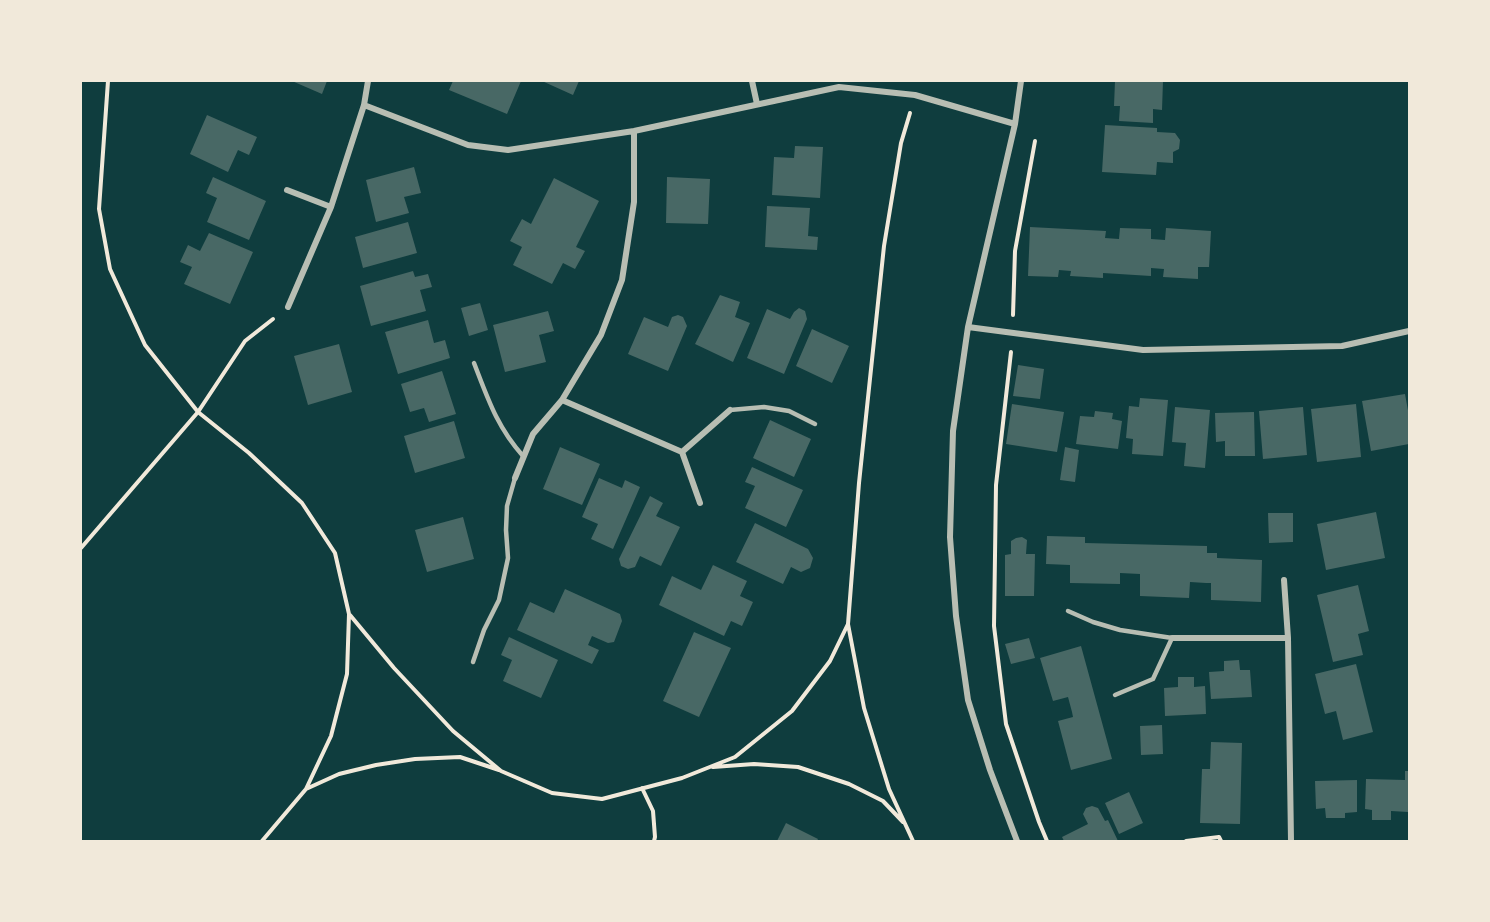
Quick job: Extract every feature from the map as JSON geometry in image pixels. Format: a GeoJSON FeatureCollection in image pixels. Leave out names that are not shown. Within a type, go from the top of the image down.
{"type":"FeatureCollection","features":[{"type":"Feature","properties":{"kind":"street"},"geometry":{"type":"LineString","coordinates":[[288,307],[331,207],[364,105],[368,81]]}},
{"type":"Feature","properties":{"kind":"street"},"geometry":{"type":"LineString","coordinates":[[752,81],[757,104]]}},
{"type":"Feature","properties":{"kind":"street"},"geometry":{"type":"LineString","coordinates":[[1017,841],[990,770],[968,700],[956,616],[950,537],[953,431],[968,327],[1015,124],[1021,81]]}},
{"type":"Feature","properties":{"kind":"street"},"geometry":{"type":"LineString","coordinates":[[364,105],[468,145],[508,150],[634,131],[839,87],[915,95],[1015,124]]}},
{"type":"Feature","properties":{"kind":"street"},"geometry":{"type":"LineString","coordinates":[[515,477],[533,434],[562,400],[601,335],[622,280],[634,202],[634,131]]}},
{"type":"Feature","properties":{"kind":"street"},"geometry":{"type":"LineString","coordinates":[[287,190],[331,207]]}},
{"type":"Feature","properties":{"kind":"street"},"geometry":{"type":"LineString","coordinates":[[968,327],[1143,350],[1342,346],[1409,331]]}},
{"type":"Feature","properties":{"kind":"street"},"geometry":{"type":"LineString","coordinates":[[562,400],[682,452],[700,503]]}},
{"type":"Feature","properties":{"kind":"street"},"geometry":{"type":"LineString","coordinates":[[682,452],[730,410]]}},
{"type":"Feature","properties":{"kind":"street"},"geometry":{"type":"LineString","coordinates":[[1284,580],[1288,638],[1291,841]]}},
{"type":"Feature","properties":{"kind":"street"},"geometry":{"type":"LineString","coordinates":[[1172,638],[1288,638]]}},
{"type":"Feature","properties":{"kind":"lane"},"geometry":{"type":"LineString","coordinates":[[474,363],[501,427],[523,456]]}},
{"type":"Feature","properties":{"kind":"lane"},"geometry":{"type":"LineString","coordinates":[[730,410],[764,407],[789,411],[815,424]]}},
{"type":"Feature","properties":{"kind":"lane"},"geometry":{"type":"LineString","coordinates":[[473,662],[502,589],[508,558],[507,506],[515,477]]}},
{"type":"Feature","properties":{"kind":"lane"},"geometry":{"type":"LineString","coordinates":[[1068,611],[1120,630],[1172,638],[1153,679],[1115,695]]}},
{"type":"Feature","properties":{"kind":"path"},"geometry":{"type":"LineString","coordinates":[[108,81],[99,208],[110,269],[145,345],[198,412],[249,453],[302,503],[334,553],[349,614],[347,674],[331,736],[306,789],[262,841]]}},
{"type":"Feature","properties":{"kind":"path"},"geometry":{"type":"LineString","coordinates":[[913,841],[889,789],[864,708],[848,624],[859,483],[884,246],[901,143],[915,95]]}},
{"type":"Feature","properties":{"kind":"path"},"geometry":{"type":"LineString","coordinates":[[1035,136],[1015,250],[1013,334],[996,486],[994,626],[1006,724],[1047,841]]}},
{"type":"Feature","properties":{"kind":"path"},"geometry":{"type":"LineString","coordinates":[[81,548],[198,412],[245,341],[288,307]]}},
{"type":"Feature","properties":{"kind":"path"},"geometry":{"type":"LineString","coordinates":[[349,614],[394,668],[453,731],[501,771]]}},
{"type":"Feature","properties":{"kind":"path"},"geometry":{"type":"LineString","coordinates":[[306,789],[339,774],[376,765],[415,759],[459,757],[501,771],[552,793],[602,798],[682,778],[735,757],[792,711],[830,661],[848,624]]}},
{"type":"Feature","properties":{"kind":"path"},"geometry":{"type":"LineString","coordinates":[[710,767],[754,764],[798,767],[849,784],[883,801],[905,824]]}},
{"type":"Feature","properties":{"kind":"path"},"geometry":{"type":"LineString","coordinates":[[642,788],[653,811],[654,841]]}},
{"type":"Feature","properties":{"kind":"path"},"geometry":{"type":"LineString","coordinates":[[1186,841],[1219,837],[1221,841]]}},
{"type":"Feature","properties":{"kind":"building"},"geometry":{"type":"Polygon","coordinates":[[[292,81],[327,81],[322,94],[292,81]]]}},
{"type":"Feature","properties":{"kind":"building"},"geometry":{"type":"Polygon","coordinates":[[[453,81],[521,81],[507,114],[449,90],[453,81]]]}},
{"type":"Feature","properties":{"kind":"building"},"geometry":{"type":"Polygon","coordinates":[[[542,81],[579,81],[573,95],[542,81]]]}},
{"type":"Feature","properties":{"kind":"building"},"geometry":{"type":"Polygon","coordinates":[[[1115,81],[1163,81],[1162,110],[1153,109],[1153,123],[1119,121],[1120,106],[1114,106],[1115,81]]]}},
{"type":"Feature","properties":{"kind":"building"},"geometry":{"type":"Polygon","coordinates":[[[207,115],[257,137],[249,155],[238,150],[228,172],[190,154],[207,115]]]}},
{"type":"Feature","properties":{"kind":"building"},"geometry":{"type":"Polygon","coordinates":[[[1105,125],[1157,128],[1157,132],[1175,133],[1180,140],[1179,149],[1173,152],[1173,163],[1157,162],[1156,175],[1102,172],[1105,125]]]}},
{"type":"Feature","properties":{"kind":"building"},"geometry":{"type":"Polygon","coordinates":[[[795,146],[823,147],[820,198],[772,195],[774,157],[794,158],[795,146]]]}},
{"type":"Feature","properties":{"kind":"building"},"geometry":{"type":"Polygon","coordinates":[[[414,167],[421,193],[404,197],[409,213],[376,222],[366,180],[414,167]]]}},
{"type":"Feature","properties":{"kind":"building"},"geometry":{"type":"Polygon","coordinates":[[[213,177],[266,201],[249,240],[207,222],[217,198],[206,193],[213,177]]]}},
{"type":"Feature","properties":{"kind":"building"},"geometry":{"type":"Polygon","coordinates":[[[667,177],[710,179],[708,224],[666,223],[667,177]]]}},
{"type":"Feature","properties":{"kind":"building"},"geometry":{"type":"Polygon","coordinates":[[[554,178],[599,201],[576,247],[585,251],[575,269],[563,263],[552,284],[513,265],[522,247],[510,241],[522,219],[531,224],[554,178]]]}},
{"type":"Feature","properties":{"kind":"building"},"geometry":{"type":"Polygon","coordinates":[[[767,206],[810,208],[808,236],[818,237],[817,250],[765,247],[767,206]]]}},
{"type":"Feature","properties":{"kind":"building"},"geometry":{"type":"Polygon","coordinates":[[[408,222],[417,253],[363,268],[355,237],[408,222]]]}},
{"type":"Feature","properties":{"kind":"building"},"geometry":{"type":"Polygon","coordinates":[[[1030,227],[1106,231],[1105,238],[1119,239],[1120,228],[1151,229],[1151,239],[1165,240],[1166,228],[1211,231],[1209,267],[1198,267],[1198,279],[1163,277],[1164,269],[1151,268],[1151,276],[1103,273],[1103,278],[1070,276],[1071,271],[1059,270],[1058,277],[1028,276],[1030,227]]]}},
{"type":"Feature","properties":{"kind":"building"},"geometry":{"type":"Polygon","coordinates":[[[209,233],[253,252],[230,304],[184,284],[192,267],[180,262],[188,245],[200,251],[209,233]]]}},
{"type":"Feature","properties":{"kind":"building"},"geometry":{"type":"Polygon","coordinates":[[[413,271],[415,277],[428,274],[432,287],[420,290],[426,311],[371,326],[360,286],[413,271]]]}},
{"type":"Feature","properties":{"kind":"building"},"geometry":{"type":"Polygon","coordinates":[[[720,295],[740,302],[735,317],[750,323],[733,362],[695,344],[720,295]]]}},
{"type":"Feature","properties":{"kind":"building"},"geometry":{"type":"Polygon","coordinates":[[[480,303],[488,330],[469,336],[461,308],[480,303]]]}},
{"type":"Feature","properties":{"kind":"building"},"geometry":{"type":"Polygon","coordinates":[[[799,308],[805,311],[807,319],[784,374],[747,358],[767,309],[790,319],[799,308]]]}},
{"type":"Feature","properties":{"kind":"building"},"geometry":{"type":"Polygon","coordinates":[[[548,311],[554,331],[539,335],[546,362],[505,372],[493,325],[548,311]]]}},
{"type":"Feature","properties":{"kind":"building"},"geometry":{"type":"Polygon","coordinates":[[[678,315],[683,317],[687,326],[668,371],[628,354],[644,317],[668,327],[672,317],[678,315]]]}},
{"type":"Feature","properties":{"kind":"building"},"geometry":{"type":"Polygon","coordinates":[[[428,320],[434,343],[445,340],[450,358],[398,374],[385,332],[428,320]]]}},
{"type":"Feature","properties":{"kind":"building"},"geometry":{"type":"Polygon","coordinates":[[[812,329],[849,346],[832,383],[796,366],[812,329]]]}},
{"type":"Feature","properties":{"kind":"building"},"geometry":{"type":"Polygon","coordinates":[[[339,344],[352,392],[308,405],[294,356],[339,344]]]}},
{"type":"Feature","properties":{"kind":"building"},"geometry":{"type":"Polygon","coordinates":[[[1018,365],[1044,369],[1040,399],[1013,396],[1018,365]]]}},
{"type":"Feature","properties":{"kind":"building"},"geometry":{"type":"Polygon","coordinates":[[[442,371],[456,414],[429,422],[424,408],[410,412],[401,384],[442,371]]]}},
{"type":"Feature","properties":{"kind":"building"},"geometry":{"type":"Polygon","coordinates":[[[1405,394],[1409,416],[1409,444],[1371,451],[1362,401],[1405,394]]]}},
{"type":"Feature","properties":{"kind":"building"},"geometry":{"type":"Polygon","coordinates":[[[1140,398],[1168,400],[1163,456],[1132,454],[1133,439],[1126,438],[1129,406],[1139,407],[1140,398]]]}},
{"type":"Feature","properties":{"kind":"building"},"geometry":{"type":"Polygon","coordinates":[[[1012,404],[1064,412],[1057,452],[1006,444],[1012,404]]]}},
{"type":"Feature","properties":{"kind":"building"},"geometry":{"type":"Polygon","coordinates":[[[1356,404],[1361,457],[1317,462],[1311,409],[1356,404]]]}},
{"type":"Feature","properties":{"kind":"building"},"geometry":{"type":"Polygon","coordinates":[[[1175,407],[1210,410],[1205,468],[1184,466],[1186,443],[1172,442],[1175,407]]]}},
{"type":"Feature","properties":{"kind":"building"},"geometry":{"type":"Polygon","coordinates":[[[1303,407],[1307,455],[1263,459],[1259,411],[1303,407]]]}},
{"type":"Feature","properties":{"kind":"building"},"geometry":{"type":"Polygon","coordinates":[[[1095,411],[1113,413],[1112,419],[1122,421],[1118,449],[1076,444],[1080,416],[1094,417],[1095,411]]]}},
{"type":"Feature","properties":{"kind":"building"},"geometry":{"type":"Polygon","coordinates":[[[1254,412],[1255,456],[1225,456],[1225,441],[1216,442],[1215,413],[1254,412]]]}},
{"type":"Feature","properties":{"kind":"building"},"geometry":{"type":"Polygon","coordinates":[[[770,420],[811,439],[794,477],[753,458],[770,420]]]}},
{"type":"Feature","properties":{"kind":"building"},"geometry":{"type":"Polygon","coordinates":[[[454,421],[465,458],[415,473],[404,436],[454,421]]]}},
{"type":"Feature","properties":{"kind":"building"},"geometry":{"type":"Polygon","coordinates":[[[560,447],[600,464],[582,505],[543,489],[560,447]]]}},
{"type":"Feature","properties":{"kind":"building"},"geometry":{"type":"Polygon","coordinates":[[[1065,447],[1079,450],[1075,482],[1060,480],[1065,447]]]}},
{"type":"Feature","properties":{"kind":"building"},"geometry":{"type":"Polygon","coordinates":[[[752,467],[803,490],[786,527],[745,508],[755,486],[745,482],[752,467]]]}},
{"type":"Feature","properties":{"kind":"building"},"geometry":{"type":"Polygon","coordinates":[[[599,478],[622,488],[625,480],[640,487],[613,549],[591,539],[598,524],[582,517],[599,478]]]}},
{"type":"Feature","properties":{"kind":"building"},"geometry":{"type":"Polygon","coordinates":[[[650,496],[663,503],[656,516],[680,527],[661,566],[640,556],[635,567],[628,569],[621,566],[619,559],[650,496]]]}},
{"type":"Feature","properties":{"kind":"building"},"geometry":{"type":"Polygon","coordinates":[[[1376,512],[1385,558],[1326,570],[1317,524],[1376,512]]]}},
{"type":"Feature","properties":{"kind":"building"},"geometry":{"type":"Polygon","coordinates":[[[1268,513],[1293,513],[1293,542],[1269,543],[1268,513]]]}},
{"type":"Feature","properties":{"kind":"building"},"geometry":{"type":"Polygon","coordinates":[[[463,517],[474,559],[427,572],[415,530],[463,517]]]}},
{"type":"Feature","properties":{"kind":"building"},"geometry":{"type":"Polygon","coordinates":[[[755,523],[808,549],[813,558],[810,568],[801,572],[791,567],[783,584],[736,562],[755,523]]]}},
{"type":"Feature","properties":{"kind":"building"},"geometry":{"type":"Polygon","coordinates":[[[1047,536],[1085,537],[1085,543],[1207,546],[1207,553],[1217,553],[1217,558],[1262,560],[1261,602],[1211,600],[1211,583],[1190,582],[1189,598],[1140,596],[1140,574],[1120,573],[1120,584],[1070,583],[1070,565],[1046,564],[1047,536]]]}},
{"type":"Feature","properties":{"kind":"building"},"geometry":{"type":"Polygon","coordinates":[[[1022,537],[1027,540],[1026,554],[1035,554],[1034,596],[1005,596],[1005,555],[1011,554],[1011,541],[1022,537]]]}},
{"type":"Feature","properties":{"kind":"building"},"geometry":{"type":"Polygon","coordinates":[[[713,565],[747,581],[740,596],[753,602],[742,626],[731,621],[724,636],[659,605],[672,576],[701,590],[713,565]]]}},
{"type":"Feature","properties":{"kind":"building"},"geometry":{"type":"Polygon","coordinates":[[[1358,585],[1369,631],[1358,634],[1363,655],[1333,662],[1317,595],[1358,585]]]}},
{"type":"Feature","properties":{"kind":"building"},"geometry":{"type":"Polygon","coordinates":[[[565,589],[620,614],[622,621],[614,642],[608,643],[592,636],[588,645],[599,650],[592,664],[517,630],[530,602],[554,613],[565,589]]]}},
{"type":"Feature","properties":{"kind":"building"},"geometry":{"type":"Polygon","coordinates":[[[694,632],[731,648],[699,717],[663,701],[694,632]]]}},
{"type":"Feature","properties":{"kind":"building"},"geometry":{"type":"Polygon","coordinates":[[[509,637],[558,660],[541,698],[503,681],[512,660],[501,655],[509,637]]]}},
{"type":"Feature","properties":{"kind":"building"},"geometry":{"type":"Polygon","coordinates":[[[1029,638],[1035,658],[1011,664],[1005,644],[1029,638]]]}},
{"type":"Feature","properties":{"kind":"building"},"geometry":{"type":"Polygon","coordinates":[[[1081,646],[1112,759],[1071,770],[1058,721],[1073,717],[1068,697],[1053,701],[1040,658],[1081,646]]]}},
{"type":"Feature","properties":{"kind":"building"},"geometry":{"type":"Polygon","coordinates":[[[1239,660],[1240,670],[1250,670],[1252,697],[1211,699],[1209,672],[1224,671],[1224,661],[1239,660]]]}},
{"type":"Feature","properties":{"kind":"building"},"geometry":{"type":"Polygon","coordinates":[[[1356,664],[1373,732],[1343,740],[1336,711],[1325,714],[1315,674],[1356,664]]]}},
{"type":"Feature","properties":{"kind":"building"},"geometry":{"type":"Polygon","coordinates":[[[1178,677],[1194,677],[1194,687],[1205,686],[1206,714],[1165,716],[1164,688],[1178,687],[1178,677]]]}},
{"type":"Feature","properties":{"kind":"building"},"geometry":{"type":"Polygon","coordinates":[[[1162,725],[1163,754],[1141,755],[1140,726],[1162,725]]]}},
{"type":"Feature","properties":{"kind":"building"},"geometry":{"type":"Polygon","coordinates":[[[1211,742],[1242,743],[1240,824],[1200,823],[1202,769],[1210,769],[1211,742]]]}},
{"type":"Feature","properties":{"kind":"building"},"geometry":{"type":"Polygon","coordinates":[[[1405,771],[1409,771],[1408,812],[1391,811],[1391,820],[1372,820],[1372,810],[1365,809],[1366,779],[1405,780],[1405,771]]]}},
{"type":"Feature","properties":{"kind":"building"},"geometry":{"type":"Polygon","coordinates":[[[1357,780],[1357,812],[1345,813],[1345,818],[1326,818],[1325,808],[1316,809],[1315,781],[1357,780]]]}},
{"type":"Feature","properties":{"kind":"building"},"geometry":{"type":"Polygon","coordinates":[[[1129,792],[1143,823],[1119,834],[1105,803],[1129,792]]]}},
{"type":"Feature","properties":{"kind":"building"},"geometry":{"type":"Polygon","coordinates":[[[1092,806],[1098,808],[1105,821],[1108,820],[1118,841],[1064,841],[1062,837],[1088,824],[1083,814],[1086,808],[1092,806]]]}},
{"type":"Feature","properties":{"kind":"building"},"geometry":{"type":"Polygon","coordinates":[[[786,823],[818,839],[817,841],[777,841],[786,823]]]}}]}
